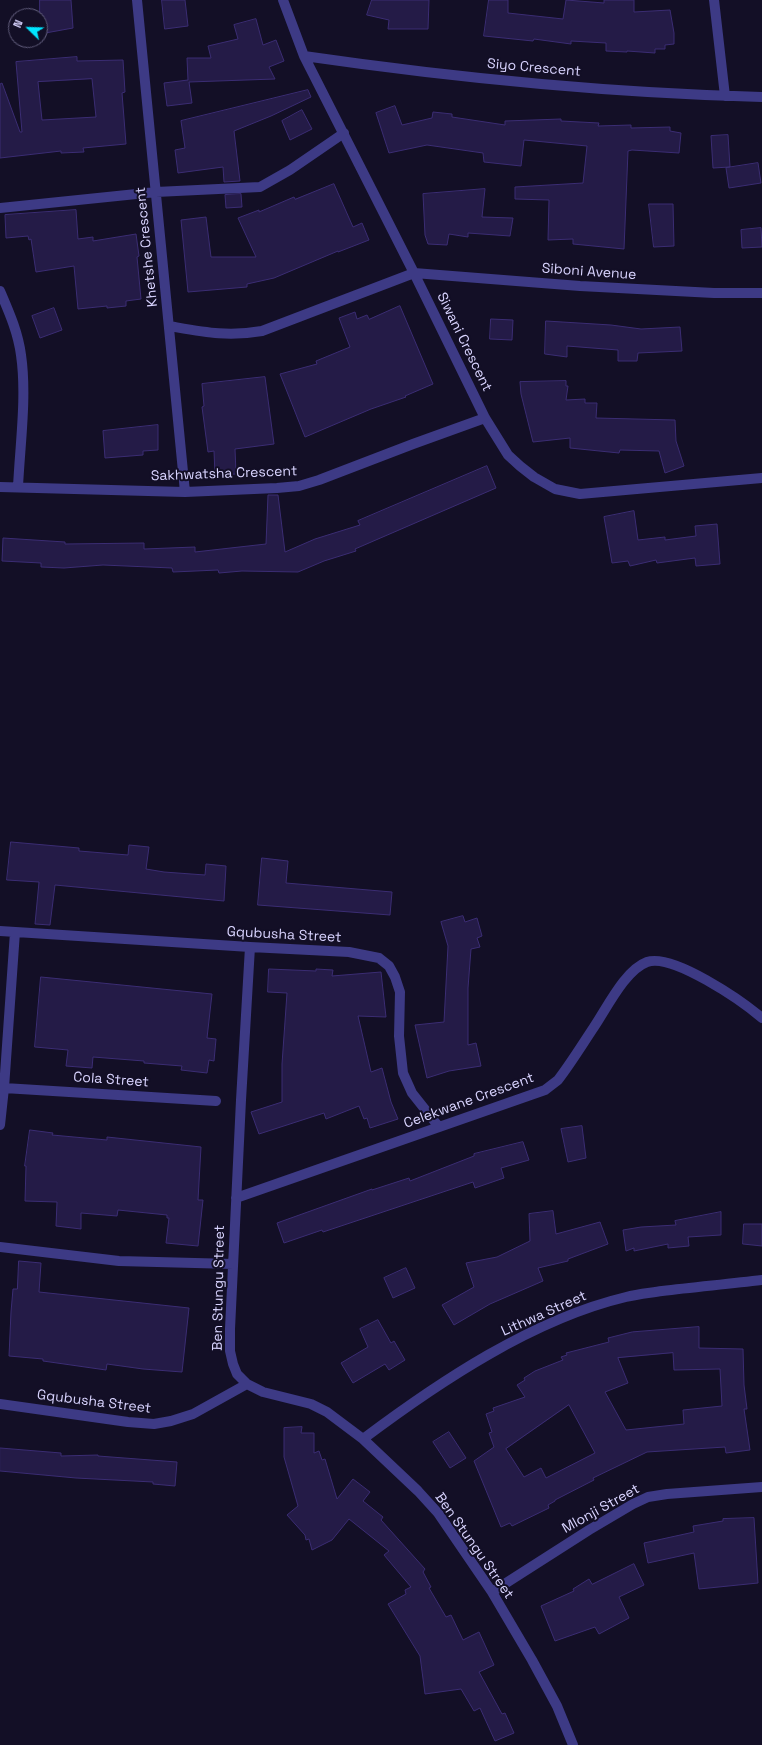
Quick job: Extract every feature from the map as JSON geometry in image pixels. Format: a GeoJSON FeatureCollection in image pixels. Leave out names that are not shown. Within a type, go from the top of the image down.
{"type":"FeatureCollection","features":[{"type":"Feature","properties":{"kind":"street","name":"Khetshe Crescent"},"geometry":{"type":"LineString","coordinates":[[137,0],[185,492]]}},
{"type":"Feature","properties":{"kind":"street","name":"Siwani Crescent"},"geometry":{"type":"LineString","coordinates":[[283,0],[304,56],[414,272],[485,418],[508,455],[534,477],[555,489],[580,494],[762,478]]}},
{"type":"Feature","properties":{"kind":"street"},"geometry":{"type":"LineString","coordinates":[[714,0],[725,96]]}},
{"type":"Feature","properties":{"kind":"street","name":"Siyo Crescent"},"geometry":{"type":"LineString","coordinates":[[304,56],[389,68],[560,85],[725,96],[762,96]]}},
{"type":"Feature","properties":{"kind":"street"},"geometry":{"type":"LineString","coordinates":[[0,208],[156,192],[260,187],[290,170],[344,133]]}},
{"type":"Feature","properties":{"kind":"street"},"geometry":{"type":"LineString","coordinates":[[169,326],[214,334],[240,335],[262,331],[414,272]]}},
{"type":"Feature","properties":{"kind":"street","name":"Siboni Avenue"},"geometry":{"type":"LineString","coordinates":[[414,272],[580,286],[714,293],[762,293]]}},
{"type":"Feature","properties":{"kind":"street"},"geometry":{"type":"LineString","coordinates":[[0,291],[14,324],[21,354],[24,379],[18,487]]}},
{"type":"Feature","properties":{"kind":"street","name":"Sakhwatsha Crescent"},"geometry":{"type":"LineString","coordinates":[[0,487],[185,492],[299,486],[319,480],[485,418]]}},
{"type":"Feature","properties":{"kind":"street","name":"Gqubusha Street"},"geometry":{"type":"LineString","coordinates":[[0,931],[349,952],[380,958],[388,966],[395,977],[400,992],[399,1036],[403,1073],[412,1093],[439,1127]]}},
{"type":"Feature","properties":{"kind":"street"},"geometry":{"type":"LineString","coordinates":[[0,1125],[15,932]]}},
{"type":"Feature","properties":{"kind":"street","name":"Ben Stungu Street"},"geometry":{"type":"LineString","coordinates":[[250,947],[236,1198],[230,1351],[237,1374],[247,1384],[263,1392],[310,1404],[327,1412],[363,1439],[418,1491],[438,1513],[492,1592],[557,1706],[573,1745]]}},
{"type":"Feature","properties":{"kind":"street","name":"Celekwane Crescent"},"geometry":{"type":"LineString","coordinates":[[236,1198],[545,1090],[558,1080],[617,990],[634,970],[646,962],[657,960],[692,973],[728,993],[762,1018]]}},
{"type":"Feature","properties":{"kind":"street","name":"Cola Street"},"geometry":{"type":"LineString","coordinates":[[4,1088],[216,1101]]}},
{"type":"Feature","properties":{"kind":"street"},"geometry":{"type":"LineString","coordinates":[[0,1247],[119,1261],[233,1264]]}},
{"type":"Feature","properties":{"kind":"street","name":"Lithwa Street"},"geometry":{"type":"LineString","coordinates":[[363,1439],[398,1413],[457,1374],[522,1337],[576,1312],[627,1296],[691,1287],[762,1280]]}},
{"type":"Feature","properties":{"kind":"street","name":"Gqubusha Street"},"geometry":{"type":"LineString","coordinates":[[0,1404],[128,1422],[154,1424],[171,1421],[193,1414],[247,1384]]}},
{"type":"Feature","properties":{"kind":"street","name":"Mlonji Street"},"geometry":{"type":"LineString","coordinates":[[492,1592],[589,1530],[633,1504],[648,1497],[667,1494],[762,1487]]}},
{"type":"Feature","properties":{"kind":"building"},"geometry":{"type":"Polygon","coordinates":[[[40,0],[71,0],[73,28],[48,33],[48,8],[40,8],[40,0]]]}},
{"type":"Feature","properties":{"kind":"building"},"geometry":{"type":"Polygon","coordinates":[[[162,0],[185,0],[188,26],[165,29],[162,0]]]}},
{"type":"Feature","properties":{"kind":"building"},"geometry":{"type":"Polygon","coordinates":[[[372,0],[429,0],[428,29],[388,29],[389,20],[367,15],[372,0]]]}},
{"type":"Feature","properties":{"kind":"building"},"geometry":{"type":"Polygon","coordinates":[[[489,0],[508,0],[508,13],[563,19],[566,0],[604,3],[604,0],[634,0],[634,12],[670,10],[674,33],[674,44],[665,45],[665,49],[655,49],[655,53],[627,52],[606,51],[606,43],[571,41],[571,44],[534,39],[533,41],[484,36],[489,0]]]}},
{"type":"Feature","properties":{"kind":"building"},"geometry":{"type":"Polygon","coordinates":[[[256,19],[263,45],[276,40],[284,61],[269,67],[275,79],[189,82],[192,103],[167,106],[164,83],[188,80],[187,58],[211,58],[208,46],[238,39],[234,25],[256,19]]]}},
{"type":"Feature","properties":{"kind":"building"},"geometry":{"type":"Polygon","coordinates":[[[77,57],[77,61],[123,60],[125,92],[122,93],[126,144],[83,148],[84,152],[61,153],[61,151],[0,158],[0,84],[2,83],[20,132],[22,132],[16,62],[77,57]],[[92,79],[38,82],[42,120],[96,117],[92,79]]]}},
{"type":"Feature","properties":{"kind":"building"},"geometry":{"type":"Polygon","coordinates":[[[308,90],[311,97],[271,116],[234,131],[240,181],[224,182],[223,167],[178,173],[175,150],[185,148],[181,121],[308,90]]]}},
{"type":"Feature","properties":{"kind":"building"},"geometry":{"type":"Polygon","coordinates":[[[395,106],[402,125],[432,118],[433,112],[452,114],[452,117],[505,125],[505,121],[561,119],[561,121],[599,123],[598,126],[631,125],[631,128],[670,127],[670,131],[681,133],[679,153],[628,151],[624,249],[573,244],[573,239],[548,240],[549,200],[515,199],[515,187],[583,183],[587,146],[524,140],[521,166],[484,162],[483,153],[427,145],[389,153],[376,113],[395,106]]]}},
{"type":"Feature","properties":{"kind":"building"},"geometry":{"type":"Polygon","coordinates":[[[302,110],[312,129],[290,140],[282,121],[302,110]]]}},
{"type":"Feature","properties":{"kind":"building"},"geometry":{"type":"Polygon","coordinates":[[[728,135],[730,167],[713,168],[711,136],[728,135]]]}},
{"type":"Feature","properties":{"kind":"building"},"geometry":{"type":"Polygon","coordinates":[[[758,163],[761,183],[729,188],[726,168],[758,163]]]}},
{"type":"Feature","properties":{"kind":"building"},"geometry":{"type":"Polygon","coordinates":[[[334,184],[353,227],[362,223],[369,240],[338,251],[274,278],[247,284],[247,287],[188,292],[181,220],[206,217],[211,257],[256,257],[238,218],[259,210],[259,212],[294,197],[295,199],[334,184]]]}},
{"type":"Feature","properties":{"kind":"building"},"geometry":{"type":"Polygon","coordinates":[[[485,189],[482,217],[513,218],[510,236],[468,233],[468,237],[449,234],[447,245],[428,244],[425,235],[423,194],[485,189]]]}},
{"type":"Feature","properties":{"kind":"building"},"geometry":{"type":"Polygon","coordinates":[[[241,194],[242,207],[226,208],[225,195],[241,194]]]}},
{"type":"Feature","properties":{"kind":"building"},"geometry":{"type":"Polygon","coordinates":[[[649,204],[673,204],[674,246],[654,247],[649,204]]]}},
{"type":"Feature","properties":{"kind":"building"},"geometry":{"type":"Polygon","coordinates":[[[76,210],[78,239],[93,237],[93,241],[136,234],[139,256],[137,257],[141,299],[126,301],[126,306],[78,309],[74,266],[36,272],[31,239],[29,240],[28,236],[6,238],[5,215],[76,210]]]}},
{"type":"Feature","properties":{"kind":"building"},"geometry":{"type":"Polygon","coordinates":[[[761,228],[762,247],[742,248],[741,230],[761,228]]]}},
{"type":"Feature","properties":{"kind":"building"},"geometry":{"type":"Polygon","coordinates":[[[400,306],[433,384],[405,396],[406,397],[371,409],[305,437],[280,374],[317,364],[316,361],[350,347],[339,318],[355,312],[357,319],[367,315],[369,319],[400,306]]]}},
{"type":"Feature","properties":{"kind":"building"},"geometry":{"type":"Polygon","coordinates":[[[54,308],[62,330],[40,338],[32,316],[54,308]]]}},
{"type":"Feature","properties":{"kind":"building"},"geometry":{"type":"Polygon","coordinates":[[[491,319],[513,320],[512,340],[490,339],[491,319]]]}},
{"type":"Feature","properties":{"kind":"building"},"geometry":{"type":"Polygon","coordinates":[[[546,321],[611,325],[641,329],[680,327],[682,351],[638,353],[637,361],[618,361],[618,350],[567,346],[567,357],[545,354],[546,321]]]}},
{"type":"Feature","properties":{"kind":"building"},"geometry":{"type":"Polygon","coordinates":[[[265,377],[274,444],[235,449],[236,474],[215,475],[214,451],[208,452],[202,407],[204,406],[202,384],[265,377]]]}},
{"type":"Feature","properties":{"kind":"building"},"geometry":{"type":"Polygon","coordinates":[[[566,381],[566,386],[568,386],[566,400],[585,399],[585,403],[597,403],[596,418],[675,420],[676,441],[684,466],[665,473],[659,451],[620,450],[619,453],[570,448],[570,438],[533,442],[521,394],[520,382],[566,381]]]}},
{"type":"Feature","properties":{"kind":"building"},"geometry":{"type":"Polygon","coordinates":[[[158,425],[158,450],[143,451],[143,455],[105,458],[103,431],[158,425]]]}},
{"type":"Feature","properties":{"kind":"building"},"geometry":{"type":"Polygon","coordinates":[[[487,466],[496,488],[355,549],[356,551],[324,561],[298,572],[242,571],[219,573],[218,570],[173,572],[172,568],[103,565],[64,568],[41,567],[41,563],[2,561],[3,538],[65,542],[65,544],[144,543],[144,549],[195,547],[195,552],[266,544],[268,495],[278,495],[285,552],[315,539],[360,525],[358,521],[487,466]]]}},
{"type":"Feature","properties":{"kind":"building"},"geometry":{"type":"Polygon","coordinates":[[[634,511],[638,540],[665,537],[665,540],[696,536],[695,526],[717,524],[720,564],[696,566],[695,558],[657,563],[656,560],[630,566],[628,561],[612,563],[604,517],[634,511]]]}},
{"type":"Feature","properties":{"kind":"building"},"geometry":{"type":"Polygon","coordinates":[[[11,842],[79,848],[79,851],[128,855],[129,845],[149,847],[146,869],[164,872],[205,875],[206,864],[226,866],[224,901],[55,885],[50,925],[35,924],[39,882],[7,880],[11,842]]]}},
{"type":"Feature","properties":{"kind":"building"},"geometry":{"type":"Polygon","coordinates":[[[262,858],[288,861],[286,883],[392,892],[390,915],[258,905],[262,858]]]}},
{"type":"Feature","properties":{"kind":"building"},"geometry":{"type":"Polygon","coordinates":[[[463,916],[465,922],[477,918],[482,936],[477,938],[480,947],[471,949],[468,988],[468,1045],[476,1043],[481,1066],[449,1071],[427,1078],[415,1025],[444,1022],[448,946],[441,922],[463,916]]]}},
{"type":"Feature","properties":{"kind":"building"},"geometry":{"type":"Polygon","coordinates":[[[269,969],[316,971],[316,969],[333,970],[332,976],[381,972],[386,1017],[358,1016],[371,1072],[382,1068],[391,1102],[398,1119],[370,1128],[367,1118],[364,1119],[359,1106],[326,1119],[324,1113],[259,1134],[251,1112],[282,1102],[282,1064],[287,993],[268,992],[269,969]]]}},
{"type":"Feature","properties":{"kind":"building"},"geometry":{"type":"Polygon","coordinates":[[[41,977],[212,994],[207,1038],[216,1039],[214,1061],[209,1060],[207,1073],[181,1070],[182,1066],[93,1057],[92,1068],[66,1066],[68,1050],[35,1047],[41,977]]]}},
{"type":"Feature","properties":{"kind":"building"},"geometry":{"type":"Polygon","coordinates":[[[582,1126],[586,1158],[568,1162],[561,1129],[582,1126]]]}},
{"type":"Feature","properties":{"kind":"building"},"geometry":{"type":"Polygon","coordinates":[[[30,1130],[53,1133],[52,1135],[107,1140],[107,1137],[201,1147],[198,1200],[203,1200],[198,1246],[166,1243],[169,1218],[167,1218],[167,1215],[118,1210],[117,1216],[81,1213],[81,1229],[56,1226],[57,1202],[25,1201],[25,1166],[30,1130]]]}},
{"type":"Feature","properties":{"kind":"building"},"geometry":{"type":"Polygon","coordinates":[[[523,1142],[529,1160],[501,1168],[504,1178],[475,1188],[473,1182],[323,1232],[322,1230],[284,1243],[277,1223],[372,1189],[409,1178],[410,1181],[474,1156],[474,1154],[523,1142]]]}},
{"type":"Feature","properties":{"kind":"building"},"geometry":{"type":"Polygon","coordinates":[[[553,1211],[556,1234],[600,1222],[608,1244],[568,1259],[568,1261],[538,1268],[543,1281],[490,1304],[454,1325],[442,1305],[474,1287],[466,1263],[497,1257],[530,1241],[529,1214],[553,1211]]]}},
{"type":"Feature","properties":{"kind":"building"},"geometry":{"type":"Polygon","coordinates":[[[721,1212],[721,1235],[688,1237],[689,1246],[668,1248],[668,1244],[634,1251],[634,1248],[626,1251],[623,1230],[641,1227],[676,1225],[675,1221],[721,1212]]]}},
{"type":"Feature","properties":{"kind":"building"},"geometry":{"type":"Polygon","coordinates":[[[744,1224],[762,1224],[762,1246],[743,1244],[744,1224]]]}},
{"type":"Feature","properties":{"kind":"building"},"geometry":{"type":"Polygon","coordinates":[[[19,1261],[41,1263],[39,1292],[189,1308],[182,1372],[107,1364],[106,1370],[43,1361],[43,1359],[9,1356],[13,1289],[17,1289],[19,1261]]]}},
{"type":"Feature","properties":{"kind":"building"},"geometry":{"type":"Polygon","coordinates":[[[406,1268],[415,1288],[393,1298],[384,1278],[406,1268]]]}},
{"type":"Feature","properties":{"kind":"building"},"geometry":{"type":"Polygon","coordinates":[[[378,1320],[391,1343],[394,1341],[405,1360],[389,1370],[385,1364],[353,1383],[341,1363],[368,1347],[360,1329],[378,1320]]]}},
{"type":"Feature","properties":{"kind":"building"},"geometry":{"type":"Polygon","coordinates":[[[699,1327],[699,1348],[743,1349],[744,1385],[747,1409],[744,1409],[750,1450],[726,1453],[725,1447],[647,1452],[593,1478],[594,1480],[555,1500],[548,1505],[549,1508],[512,1526],[510,1523],[501,1527],[474,1461],[494,1447],[489,1433],[492,1432],[486,1414],[494,1411],[493,1408],[525,1397],[517,1385],[525,1380],[524,1378],[535,1371],[563,1360],[561,1357],[567,1355],[566,1353],[609,1342],[608,1338],[632,1332],[699,1327]],[[673,1353],[618,1358],[628,1383],[605,1392],[626,1430],[684,1424],[683,1410],[722,1406],[720,1369],[674,1370],[673,1353]],[[569,1405],[506,1449],[524,1477],[541,1468],[546,1478],[595,1453],[569,1405]]]}},
{"type":"Feature","properties":{"kind":"building"},"geometry":{"type":"Polygon","coordinates":[[[302,1427],[301,1433],[314,1433],[314,1453],[319,1451],[322,1460],[325,1459],[337,1499],[353,1479],[370,1492],[363,1501],[383,1517],[381,1520],[425,1569],[423,1572],[431,1587],[429,1588],[446,1617],[451,1615],[463,1640],[479,1632],[494,1665],[479,1672],[502,1714],[505,1713],[514,1733],[495,1741],[480,1708],[474,1711],[461,1689],[425,1694],[420,1656],[388,1604],[406,1594],[405,1590],[411,1587],[384,1555],[389,1551],[349,1519],[332,1540],[312,1550],[309,1539],[306,1540],[305,1535],[287,1515],[298,1506],[284,1457],[284,1428],[302,1427]]]}},
{"type":"Feature","properties":{"kind":"building"},"geometry":{"type":"Polygon","coordinates":[[[449,1432],[466,1458],[450,1468],[433,1442],[449,1432]]]}},
{"type":"Feature","properties":{"kind":"building"},"geometry":{"type":"Polygon","coordinates":[[[0,1448],[61,1453],[61,1456],[98,1455],[177,1462],[175,1486],[153,1484],[153,1482],[76,1478],[0,1471],[0,1448]]]}},
{"type":"Feature","properties":{"kind":"building"},"geometry":{"type":"Polygon","coordinates":[[[754,1518],[758,1583],[699,1589],[694,1553],[648,1563],[644,1543],[694,1532],[693,1526],[723,1521],[723,1519],[754,1518]]]}},
{"type":"Feature","properties":{"kind":"building"},"geometry":{"type":"Polygon","coordinates":[[[634,1564],[644,1585],[619,1597],[629,1618],[599,1634],[595,1627],[555,1641],[541,1606],[574,1591],[573,1589],[589,1579],[592,1584],[634,1564]]]}}]}
